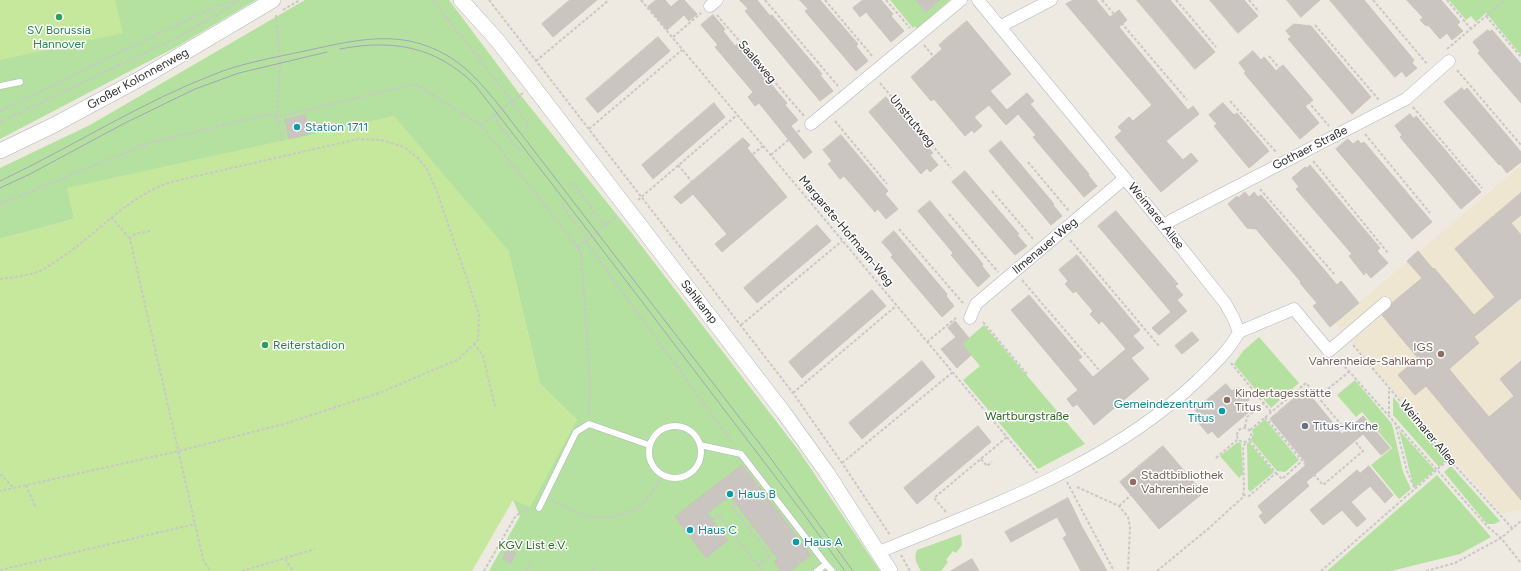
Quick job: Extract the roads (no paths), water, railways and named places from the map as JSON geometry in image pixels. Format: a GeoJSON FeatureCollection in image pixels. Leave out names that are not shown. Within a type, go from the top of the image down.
{"type":"FeatureCollection","features":[{"type":"Feature","properties":{"kind":"street","name":"Sahlkamp"},"geometry":{"type":"LineString","coordinates":[[461,0],[497,40],[533,86],[784,413],[827,473],[890,571]]}},
{"type":"Feature","properties":{"kind":"street","name":"Sahlkamp"},"geometry":{"type":"LineString","coordinates":[[470,0],[497,40]]}},
{"type":"Feature","properties":{"kind":"street"},"geometry":{"type":"LineString","coordinates":[[810,124],[960,0]]}},
{"type":"Feature","properties":{"kind":"street","name":"Weimarer Allee"},"geometry":{"type":"LineString","coordinates":[[978,0],[1125,178],[1225,303],[1239,332]]}},
{"type":"Feature","properties":{"kind":"street"},"geometry":{"type":"LineString","coordinates":[[1001,26],[1051,0]]}},
{"type":"Feature","properties":{"kind":"street","name":"Großer Kolonnenweg"},"geometry":{"type":"LineString","coordinates":[[0,151],[54,125],[145,76],[271,1]]}},
{"type":"Feature","properties":{"kind":"street","name":"Gothaer Straße"},"geometry":{"type":"LineString","coordinates":[[1164,226],[1172,220],[1406,99],[1450,62]]}},
{"type":"Feature","properties":{"kind":"street","name":"Ilmenauer Weg"},"geometry":{"type":"LineString","coordinates":[[971,316],[976,304],[1125,178]]}},
{"type":"Feature","properties":{"kind":"street"},"geometry":{"type":"LineString","coordinates":[[879,552],[972,514],[1062,474],[1132,432],[1170,405],[1233,344],[1239,332],[1294,310],[1329,351],[1386,303]]}},
{"type":"Feature","properties":{"kind":"lane"},"geometry":{"type":"LineString","coordinates":[[0,86],[20,82]]}},
{"type":"Feature","properties":{"kind":"lane"},"geometry":{"type":"LineString","coordinates":[[539,508],[576,432],[589,424],[649,445]]}},
{"type":"Feature","properties":{"kind":"lane"},"geometry":{"type":"LineString","coordinates":[[666,427],[683,427],[691,431],[697,437],[700,445],[702,453],[700,462],[688,475],[675,478],[662,476],[655,470],[650,462],[648,454],[649,445],[653,437],[666,427]]}},
{"type":"Feature","properties":{"kind":"lane"},"geometry":{"type":"LineString","coordinates":[[700,445],[741,454],[832,571]]}},
{"type":"Feature","properties":{"kind":"lane"},"geometry":{"type":"LineString","coordinates":[[817,571],[826,564]]}},
{"type":"Feature","properties":{"kind":"tram line"},"geometry":{"type":"LineString","coordinates":[[0,181],[164,96],[231,68],[328,46],[370,39],[399,39],[427,46],[439,51],[450,57],[469,72],[486,89],[502,109],[766,452],[853,571]]}},
{"type":"Feature","properties":{"kind":"tram line"},"geometry":{"type":"LineString","coordinates":[[340,49],[378,45],[412,49],[429,54],[445,62],[475,85],[803,513],[845,571]]}},
{"type":"Feature","properties":{"kind":"tram line"},"geometry":{"type":"LineString","coordinates":[[0,188],[30,174],[125,123],[195,89],[239,73],[327,52]]}},
{"type":"Feature","properties":{"kind":"place","name":"SV Borussia Hannover"},"geometry":{"type":"Point","coordinates":[59,17]}},
{"type":"Feature","properties":{"kind":"place","name":"Station 1711"},"geometry":{"type":"Point","coordinates":[297,127]}},
{"type":"Feature","properties":{"kind":"place","name":"Reiterstadion"},"geometry":{"type":"Point","coordinates":[265,345]}},
{"type":"Feature","properties":{"kind":"place","name":"IGS Vahrenheide-Sahlkamp"},"geometry":{"type":"Point","coordinates":[1441,354]}},
{"type":"Feature","properties":{"kind":"place","name":"Kindertagesstätte Titus"},"geometry":{"type":"Point","coordinates":[1227,400]}},
{"type":"Feature","properties":{"kind":"place","name":"Gemeindezentrum Titus"},"geometry":{"type":"Point","coordinates":[1222,411]}},
{"type":"Feature","properties":{"kind":"place","name":"Titus-Kirche"},"geometry":{"type":"Point","coordinates":[1305,426]}},
{"type":"Feature","properties":{"kind":"place","name":"Stadtbibliothek Vahrenheide"},"geometry":{"type":"Point","coordinates":[1133,482]}},
{"type":"Feature","properties":{"kind":"place","name":"Haus B"},"geometry":{"type":"Point","coordinates":[730,494]}},
{"type":"Feature","properties":{"kind":"place","name":"Haus C"},"geometry":{"type":"Point","coordinates":[690,530]}},
{"type":"Feature","properties":{"kind":"place","name":"Haus A"},"geometry":{"type":"Point","coordinates":[796,542]}},
{"type":"Feature","properties":{"kind":"park label","name":"Wartburgstraße"},"geometry":{"type":"Point","coordinates":[1027,416]}},
{"type":"Feature","properties":{"kind":"park label","name":"KGV List e.V."},"geometry":{"type":"Point","coordinates":[533,545]}}]}
